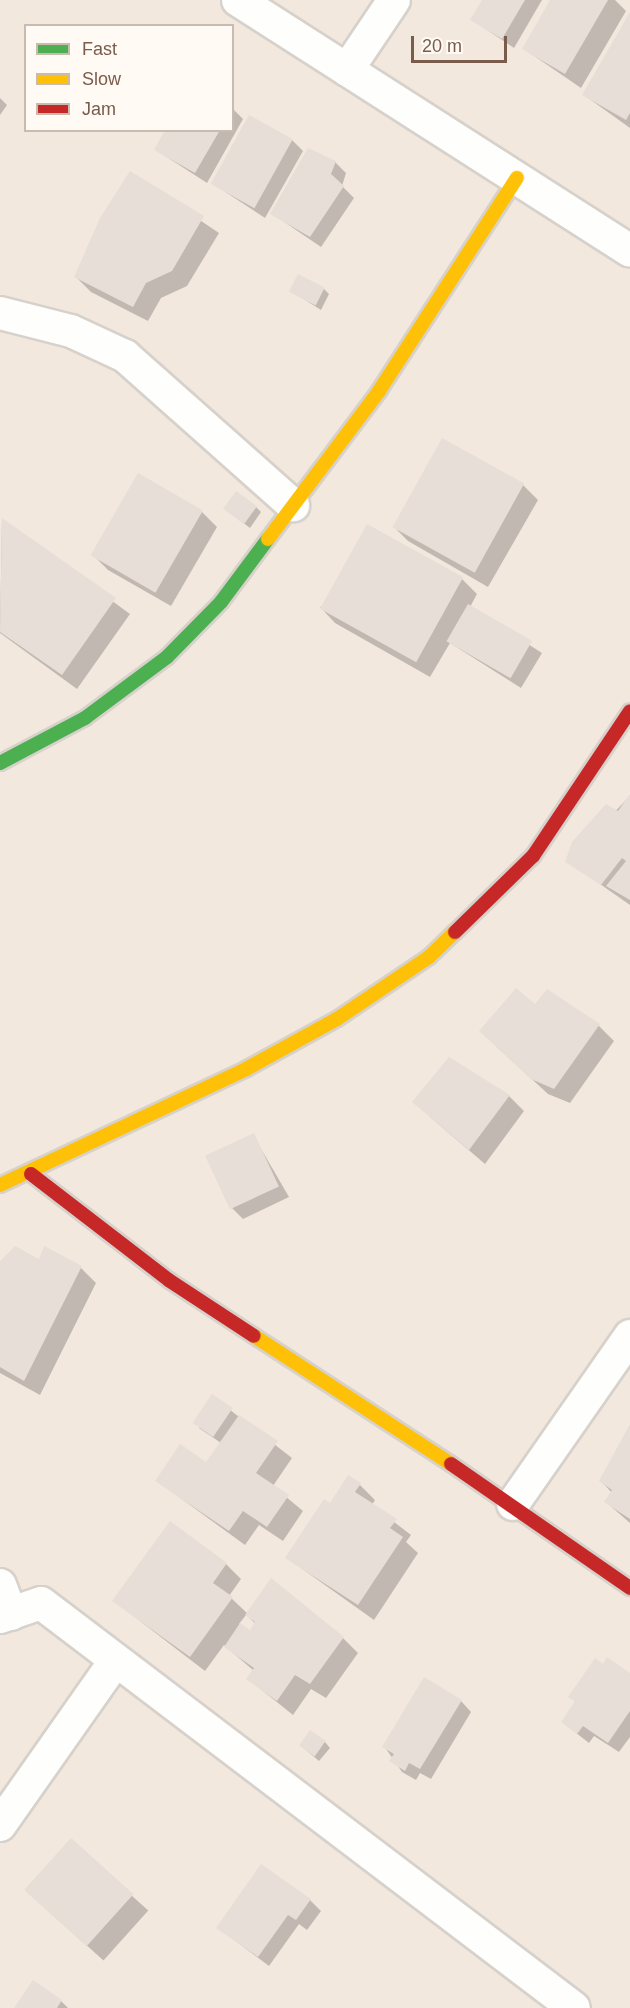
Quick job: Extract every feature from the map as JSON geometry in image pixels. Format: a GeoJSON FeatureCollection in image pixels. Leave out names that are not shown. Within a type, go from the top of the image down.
{"type":"FeatureCollection","features":[{"type":"Feature","properties":{"kind":"street"},"geometry":{"type":"LineString","coordinates":[[238,0],[630,251]]}},
{"type":"Feature","properties":{"kind":"street"},"geometry":{"type":"LineString","coordinates":[[347,70],[394,0]]}},
{"type":"Feature","properties":{"kind":"street"},"geometry":{"type":"LineString","coordinates":[[0,763],[85,718],[167,657],[221,602],[379,391],[517,178]]}},
{"type":"Feature","properties":{"kind":"street"},"geometry":{"type":"LineString","coordinates":[[0,313],[71,331],[125,356],[293,505]]}},
{"type":"Feature","properties":{"kind":"street"},"geometry":{"type":"LineString","coordinates":[[0,1185],[32,1174],[246,1069],[337,1019],[429,957],[532,856],[627,722]]}},
{"type":"Feature","properties":{"kind":"street"},"geometry":{"type":"LineString","coordinates":[[32,1174],[170,1281],[513,1504],[630,1588]]}},
{"type":"Feature","properties":{"kind":"street"},"geometry":{"type":"LineString","coordinates":[[513,1504],[630,1336]]}},
{"type":"Feature","properties":{"kind":"street"},"geometry":{"type":"LineString","coordinates":[[0,1586],[5,1616],[41,1603],[114,1663],[574,2008]]}},
{"type":"Feature","properties":{"kind":"street"},"geometry":{"type":"LineString","coordinates":[[0,1825],[114,1663]]}},
{"type":"Feature","properties":{"kind":"shaded area"},"geometry":{"type":"Polygon","coordinates":[[[0,0],[630,0],[630,2008],[0,2008],[0,0]]]}},
{"type":"Feature","properties":{"kind":"building"},"geometry":{"type":"Polygon","coordinates":[[[482,0],[525,0],[502,39],[470,20],[482,0]]]}},
{"type":"Feature","properties":{"kind":"building"},"geometry":{"type":"Polygon","coordinates":[[[550,0],[608,0],[565,74],[522,49],[550,0]]]}},
{"type":"Feature","properties":{"kind":"building"},"geometry":{"type":"Polygon","coordinates":[[[630,12],[630,113],[626,120],[582,95],[630,12]]]}},
{"type":"Feature","properties":{"kind":"building"},"geometry":{"type":"Polygon","coordinates":[[[249,115],[293,139],[254,208],[211,184],[249,115]]]}},
{"type":"Feature","properties":{"kind":"building"},"geometry":{"type":"Polygon","coordinates":[[[164,132],[219,132],[195,173],[154,150],[164,132]]]}},
{"type":"Feature","properties":{"kind":"building"},"geometry":{"type":"Polygon","coordinates":[[[308,148],[336,161],[331,174],[344,186],[310,237],[270,214],[308,148]]]}},
{"type":"Feature","properties":{"kind":"building"},"geometry":{"type":"Polygon","coordinates":[[[130,171],[204,216],[172,271],[146,283],[133,307],[74,277],[100,218],[130,171]]]}},
{"type":"Feature","properties":{"kind":"building"},"geometry":{"type":"Polygon","coordinates":[[[298,274],[325,288],[316,305],[289,292],[298,274]]]}},
{"type":"Feature","properties":{"kind":"building"},"geometry":{"type":"Polygon","coordinates":[[[442,438],[524,484],[475,573],[393,527],[442,438]]]}},
{"type":"Feature","properties":{"kind":"building"},"geometry":{"type":"Polygon","coordinates":[[[138,473],[203,510],[155,593],[91,555],[138,473]]]}},
{"type":"Feature","properties":{"kind":"building"},"geometry":{"type":"Polygon","coordinates":[[[236,491],[257,506],[244,524],[223,509],[236,491]]]}},
{"type":"Feature","properties":{"kind":"building"},"geometry":{"type":"Polygon","coordinates":[[[2,518],[116,598],[62,675],[0,632],[2,518]]]}},
{"type":"Feature","properties":{"kind":"building"},"geometry":{"type":"Polygon","coordinates":[[[367,524],[463,577],[416,662],[320,609],[367,524]]]}},
{"type":"Feature","properties":{"kind":"building"},"geometry":{"type":"Polygon","coordinates":[[[468,604],[532,641],[511,678],[446,641],[468,604]]]}},
{"type":"Feature","properties":{"kind":"building"},"geometry":{"type":"Polygon","coordinates":[[[630,794],[630,900],[606,886],[626,861],[622,858],[601,885],[565,862],[572,842],[606,804],[618,811],[630,794]]]}},
{"type":"Feature","properties":{"kind":"building"},"geometry":{"type":"Polygon","coordinates":[[[516,988],[535,1004],[547,989],[600,1024],[554,1089],[531,1079],[479,1031],[516,988]]]}},
{"type":"Feature","properties":{"kind":"building"},"geometry":{"type":"Polygon","coordinates":[[[449,1057],[510,1095],[469,1150],[412,1102],[449,1057]]]}},
{"type":"Feature","properties":{"kind":"building"},"geometry":{"type":"Polygon","coordinates":[[[254,1133],[279,1186],[230,1209],[205,1156],[254,1133]]]}},
{"type":"Feature","properties":{"kind":"building"},"geometry":{"type":"Polygon","coordinates":[[[15,1246],[39,1259],[44,1246],[82,1266],[24,1381],[0,1367],[0,1261],[15,1246]]]}},
{"type":"Feature","properties":{"kind":"building"},"geometry":{"type":"Polygon","coordinates":[[[212,1394],[233,1408],[213,1437],[192,1423],[212,1394]]]}},
{"type":"Feature","properties":{"kind":"building"},"geometry":{"type":"Polygon","coordinates":[[[239,1415],[278,1441],[256,1473],[289,1495],[267,1527],[243,1511],[229,1531],[155,1481],[180,1444],[206,1462],[239,1415]]]}},
{"type":"Feature","properties":{"kind":"building"},"geometry":{"type":"Polygon","coordinates":[[[630,1424],[630,1519],[604,1502],[612,1490],[599,1481],[630,1424]]]}},
{"type":"Feature","properties":{"kind":"building"},"geometry":{"type":"Polygon","coordinates":[[[348,1475],[361,1483],[355,1492],[397,1519],[390,1528],[403,1537],[358,1605],[285,1558],[324,1499],[330,1503],[348,1475]]]}},
{"type":"Feature","properties":{"kind":"building"},"geometry":{"type":"Polygon","coordinates":[[[170,1521],[227,1563],[213,1583],[233,1597],[190,1657],[112,1601],[170,1521]]]}},
{"type":"Feature","properties":{"kind":"building"},"geometry":{"type":"Polygon","coordinates":[[[271,1578],[344,1637],[310,1684],[295,1675],[277,1701],[246,1679],[254,1668],[224,1647],[240,1623],[250,1630],[255,1622],[245,1615],[271,1578]]]}},
{"type":"Feature","properties":{"kind":"building"},"geometry":{"type":"Polygon","coordinates":[[[607,1657],[630,1673],[630,1711],[608,1743],[583,1726],[577,1734],[561,1722],[575,1701],[568,1697],[595,1658],[603,1664],[607,1657]]]}},
{"type":"Feature","properties":{"kind":"building"},"geometry":{"type":"Polygon","coordinates":[[[424,1677],[462,1700],[420,1769],[409,1763],[405,1771],[389,1761],[394,1754],[382,1747],[424,1677]]]}},
{"type":"Feature","properties":{"kind":"building"},"geometry":{"type":"Polygon","coordinates":[[[310,1730],[326,1741],[315,1756],[299,1746],[310,1730]]]}},
{"type":"Feature","properties":{"kind":"building"},"geometry":{"type":"Polygon","coordinates":[[[71,1838],[133,1894],[87,1946],[24,1890],[71,1838]]]}},
{"type":"Feature","properties":{"kind":"building"},"geometry":{"type":"Polygon","coordinates":[[[261,1864],[311,1899],[296,1920],[288,1915],[258,1957],[216,1928],[261,1864]]]}},
{"type":"Feature","properties":{"kind":"building"},"geometry":{"type":"Polygon","coordinates":[[[33,1980],[62,2000],[57,2008],[14,2008],[33,1980]]]}},
{"type":"Feature","properties":{"kind":"traffic: fast"},"geometry":{"type":"LineString","coordinates":[[0,763],[85,718],[167,657],[221,602],[268,539]]}},
{"type":"Feature","properties":{"kind":"traffic: slow"},"geometry":{"type":"LineString","coordinates":[[268,539],[379,391],[517,178]]}},
{"type":"Feature","properties":{"kind":"traffic: slow"},"geometry":{"type":"LineString","coordinates":[[0,1185],[246,1069],[337,1019],[429,957],[455,932]]}},
{"type":"Feature","properties":{"kind":"traffic: slow"},"geometry":{"type":"LineString","coordinates":[[254,1336],[451,1464]]}},
{"type":"Feature","properties":{"kind":"traffic: jam"},"geometry":{"type":"LineString","coordinates":[[455,932],[533,856],[630,711]]}},
{"type":"Feature","properties":{"kind":"traffic: jam"},"geometry":{"type":"LineString","coordinates":[[31,1174],[170,1281],[254,1336]]}},
{"type":"Feature","properties":{"kind":"traffic: jam"},"geometry":{"type":"LineString","coordinates":[[451,1464],[630,1588]]}}]}
